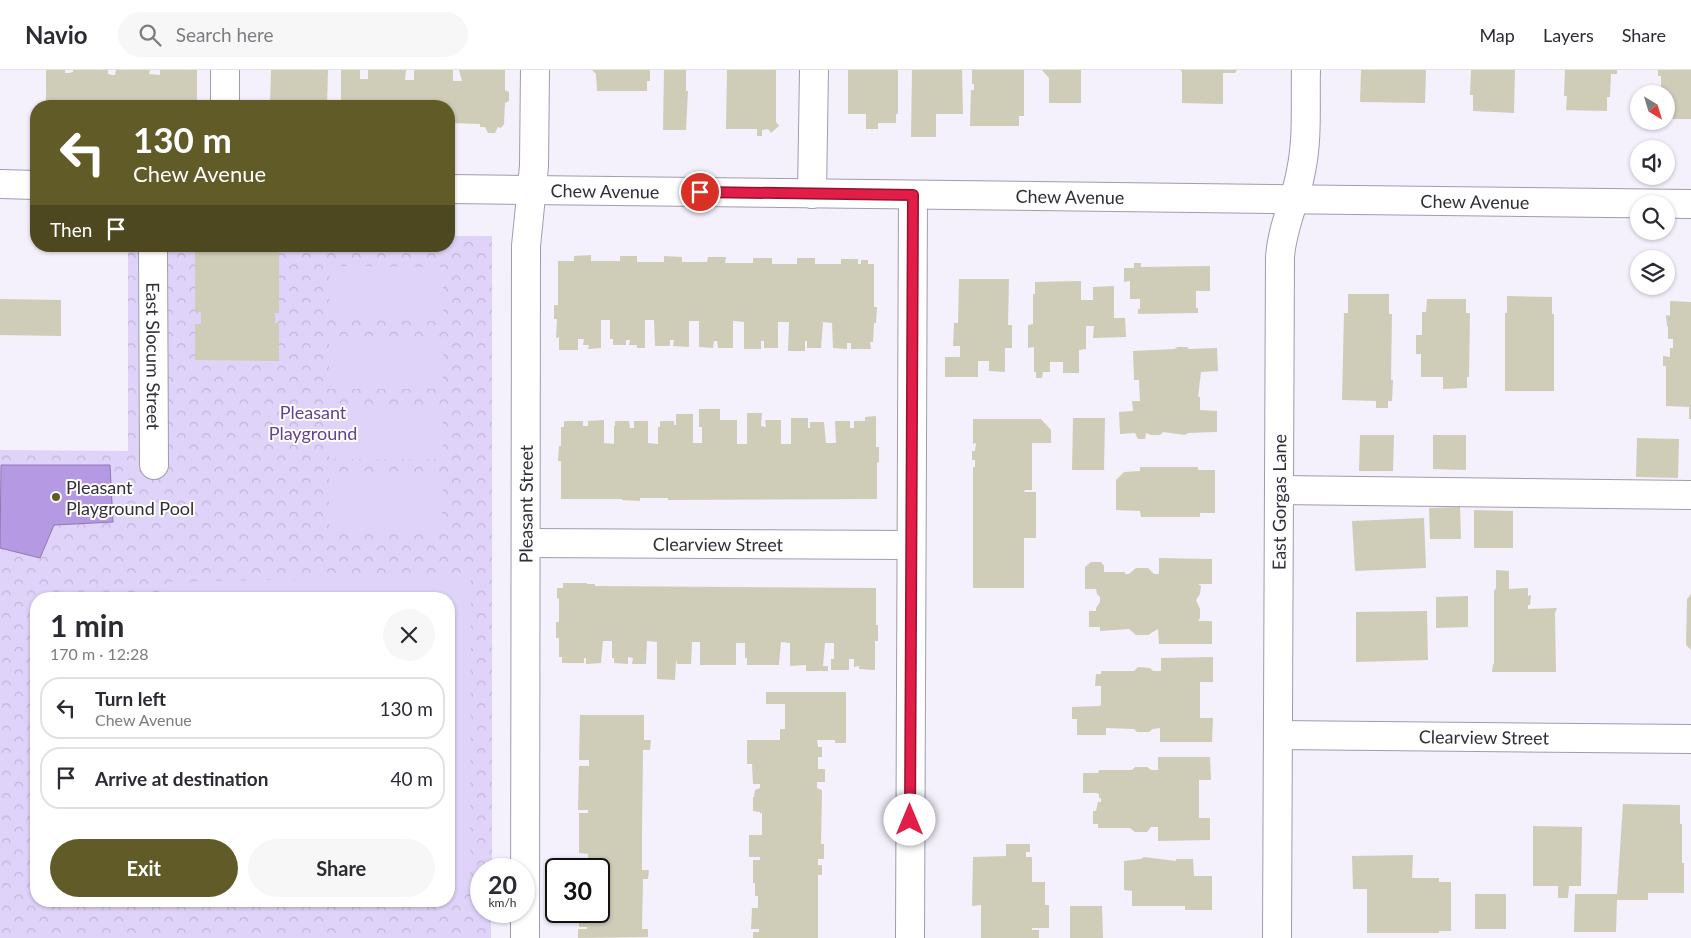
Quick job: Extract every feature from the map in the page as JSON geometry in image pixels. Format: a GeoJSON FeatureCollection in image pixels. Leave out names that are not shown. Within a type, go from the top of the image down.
{"type":"FeatureCollection","features":[{"type":"Feature","properties":{"kind":"street"},"geometry":{"type":"LineString","coordinates":[[225,100],[226,70]]}},
{"type":"Feature","properties":{"kind":"street","name":"Pleasant Street"},"geometry":{"type":"LineString","coordinates":[[525,938],[526,246],[535,143],[535,70]]}},
{"type":"Feature","properties":{"kind":"street"},"geometry":{"type":"LineString","coordinates":[[812,194],[814,70]]}},
{"type":"Feature","properties":{"kind":"street","name":"East Gorgas Lane"},"geometry":{"type":"LineString","coordinates":[[1277,938],[1280,257],[1283,229],[1301,172],[1305,148],[1306,70]]}},
{"type":"Feature","properties":{"kind":"street"},"geometry":{"type":"LineString","coordinates":[[0,184],[30,185]]}},
{"type":"Feature","properties":{"kind":"street","name":"Chew Avenue"},"geometry":{"type":"LineString","coordinates":[[455,190],[1691,204]]}},
{"type":"Feature","properties":{"kind":"street"},"geometry":{"type":"LineString","coordinates":[[910,938],[910,545],[913,195]]}},
{"type":"Feature","properties":{"kind":"street","name":"East Slocum Street"},"geometry":{"type":"LineString","coordinates":[[154,252],[154,465]]}},
{"type":"Feature","properties":{"kind":"street"},"geometry":{"type":"LineString","coordinates":[[1279,490],[1691,495]]}},
{"type":"Feature","properties":{"kind":"street","name":"Clearview Street"},"geometry":{"type":"LineString","coordinates":[[527,543],[910,545]]}},
{"type":"Feature","properties":{"kind":"street","name":"Clearview Street"},"geometry":{"type":"LineString","coordinates":[[1278,735],[1691,739]]}},
{"type":"Feature","properties":{"kind":"green space","name":"Pleasant Playground"},"geometry":{"type":"Polygon","coordinates":[[[455,236],[492,236],[492,858],[470,858],[470,923],[491,923],[491,938],[0,938],[0,450],[128,451],[128,252],[455,252],[455,236]]]}},
{"type":"Feature","properties":{"kind":"green space"},"geometry":{"type":"Polygon","coordinates":[[[330,266],[443,267],[443,321],[329,320],[330,266]]]}},
{"type":"Feature","properties":{"kind":"green space"},"geometry":{"type":"Polygon","coordinates":[[[329,337],[443,337],[443,389],[329,389],[329,337]]]}},
{"type":"Feature","properties":{"kind":"green space"},"geometry":{"type":"Polygon","coordinates":[[[329,406],[443,406],[443,459],[329,459],[329,406]]]}},
{"type":"Feature","properties":{"kind":"green space"},"geometry":{"type":"Polygon","coordinates":[[[329,476],[443,476],[442,529],[329,529],[329,476]]]}},
{"type":"Feature","properties":{"kind":"green space"},"geometry":{"type":"Polygon","coordinates":[[[471,576],[470,889],[455,888],[455,592],[167,592],[166,582],[471,576]]]}},
{"type":"Feature","properties":{"kind":"shaded area","name":"Pleasant Playground Pool"},"geometry":{"type":"Polygon","coordinates":[[[1,465],[110,465],[113,522],[54,525],[40,558],[0,548],[1,465]]]}},
{"type":"Feature","properties":{"kind":"building"},"geometry":{"type":"Polygon","coordinates":[[[46,70],[65,70],[65,73],[69,73],[73,72],[73,70],[108,70],[108,74],[115,75],[116,70],[150,70],[149,74],[160,75],[160,70],[197,70],[197,100],[46,100],[46,70]]]}},
{"type":"Feature","properties":{"kind":"building"},"geometry":{"type":"Polygon","coordinates":[[[271,70],[328,70],[327,100],[270,100],[271,70]]]}},
{"type":"Feature","properties":{"kind":"building"},"geometry":{"type":"Polygon","coordinates":[[[341,70],[360,70],[360,79],[368,79],[368,70],[406,70],[405,80],[414,80],[414,70],[453,70],[453,81],[462,81],[459,70],[505,70],[505,90],[509,92],[509,101],[505,103],[504,124],[501,128],[498,127],[495,133],[488,133],[485,127],[480,127],[480,124],[455,123],[455,100],[341,100],[341,70]]]}},
{"type":"Feature","properties":{"kind":"building"},"geometry":{"type":"Polygon","coordinates":[[[592,70],[650,70],[650,81],[647,81],[647,91],[597,91],[596,74],[592,70]]]}},
{"type":"Feature","properties":{"kind":"building"},"geometry":{"type":"Polygon","coordinates":[[[664,70],[686,70],[686,91],[688,91],[686,130],[663,130],[664,70]]]}},
{"type":"Feature","properties":{"kind":"building"},"geometry":{"type":"Polygon","coordinates":[[[727,70],[776,70],[776,122],[779,126],[771,133],[768,129],[762,130],[762,136],[757,136],[757,129],[726,129],[727,70]]]}},
{"type":"Feature","properties":{"kind":"building"},"geometry":{"type":"Polygon","coordinates":[[[848,70],[898,70],[898,114],[896,114],[896,123],[878,123],[878,129],[866,129],[866,114],[848,114],[848,70]]]}},
{"type":"Feature","properties":{"kind":"building"},"geometry":{"type":"Polygon","coordinates":[[[912,70],[962,70],[963,114],[936,114],[936,137],[911,137],[912,70]]]}},
{"type":"Feature","properties":{"kind":"building"},"geometry":{"type":"Polygon","coordinates":[[[972,70],[1024,70],[1024,116],[1019,116],[1019,126],[970,126],[971,90],[974,90],[972,70]]]}},
{"type":"Feature","properties":{"kind":"building"},"geometry":{"type":"Polygon","coordinates":[[[1042,70],[1081,70],[1081,103],[1049,103],[1049,78],[1042,70]]]}},
{"type":"Feature","properties":{"kind":"building"},"geometry":{"type":"Polygon","coordinates":[[[1180,70],[1237,70],[1235,73],[1223,73],[1223,104],[1182,103],[1182,72],[1180,70]]]}},
{"type":"Feature","properties":{"kind":"building"},"geometry":{"type":"Polygon","coordinates":[[[1361,70],[1426,70],[1425,103],[1360,102],[1361,70]]]}},
{"type":"Feature","properties":{"kind":"building"},"geometry":{"type":"Polygon","coordinates":[[[1471,70],[1515,70],[1514,113],[1473,111],[1473,95],[1470,95],[1471,70]]]}},
{"type":"Feature","properties":{"kind":"building"},"geometry":{"type":"Polygon","coordinates":[[[1565,70],[1617,70],[1617,74],[1611,74],[1610,97],[1607,97],[1607,111],[1566,110],[1567,96],[1564,96],[1565,70]]]}},
{"type":"Feature","properties":{"kind":"building"},"geometry":{"type":"Polygon","coordinates":[[[1658,70],[1691,70],[1691,119],[1675,119],[1675,85],[1661,85],[1661,76],[1658,76],[1658,70]]]}},
{"type":"Feature","properties":{"kind":"building"},"geometry":{"type":"Polygon","coordinates":[[[195,252],[279,252],[279,313],[275,313],[275,323],[279,323],[279,361],[195,360],[195,324],[201,324],[201,312],[195,312],[195,252]]]}},
{"type":"Feature","properties":{"kind":"building"},"geometry":{"type":"Polygon","coordinates":[[[591,255],[591,261],[620,261],[620,256],[637,256],[637,262],[664,262],[664,256],[682,257],[682,262],[707,262],[708,257],[726,257],[725,263],[753,263],[753,258],[772,258],[772,264],[797,264],[797,258],[815,258],[815,264],[841,264],[841,259],[858,259],[858,264],[861,264],[861,260],[868,260],[868,264],[874,264],[874,307],[877,307],[873,342],[870,342],[871,349],[851,349],[851,343],[847,343],[847,349],[833,348],[832,323],[823,322],[821,348],[807,348],[807,341],[805,341],[805,351],[788,351],[789,322],[778,322],[778,348],[764,348],[764,341],[761,341],[761,349],[744,349],[744,322],[733,321],[733,348],[718,348],[717,341],[714,341],[713,348],[699,347],[699,321],[689,321],[689,347],[673,346],[674,340],[670,340],[670,346],[655,346],[654,320],[645,320],[645,348],[637,348],[637,345],[629,345],[630,340],[626,340],[626,345],[613,345],[613,339],[610,339],[610,320],[601,320],[601,348],[588,349],[589,345],[583,345],[584,339],[578,339],[578,350],[559,350],[559,337],[556,338],[557,319],[554,319],[554,305],[558,305],[558,261],[574,261],[574,256],[591,255]]]}},
{"type":"Feature","properties":{"kind":"building"},"geometry":{"type":"Polygon","coordinates":[[[1134,263],[1141,263],[1141,267],[1210,266],[1210,291],[1196,291],[1196,308],[1198,308],[1198,313],[1138,314],[1140,299],[1130,299],[1130,281],[1124,282],[1124,268],[1134,268],[1134,263]]]}},
{"type":"Feature","properties":{"kind":"building"},"geometry":{"type":"Polygon","coordinates":[[[959,279],[1009,279],[1008,325],[1012,325],[1012,348],[1005,348],[1005,372],[989,371],[989,361],[978,361],[978,377],[945,377],[945,357],[960,357],[960,346],[953,346],[954,323],[958,323],[959,279]]]}},
{"type":"Feature","properties":{"kind":"building"},"geometry":{"type":"Polygon","coordinates":[[[1081,281],[1081,300],[1093,300],[1093,287],[1114,286],[1114,318],[1125,318],[1126,337],[1093,338],[1094,326],[1086,326],[1086,349],[1079,350],[1079,373],[1063,373],[1063,362],[1050,362],[1050,372],[1043,372],[1042,378],[1036,378],[1036,372],[1034,372],[1034,347],[1028,348],[1028,325],[1033,324],[1035,282],[1081,281]]]}},
{"type":"Feature","properties":{"kind":"building"},"geometry":{"type":"Polygon","coordinates":[[[1348,294],[1389,294],[1389,314],[1392,314],[1391,380],[1393,380],[1392,401],[1388,401],[1388,408],[1376,408],[1376,401],[1342,400],[1344,313],[1348,313],[1348,294]]]}},
{"type":"Feature","properties":{"kind":"building"},"geometry":{"type":"Polygon","coordinates":[[[1507,296],[1552,297],[1552,314],[1554,314],[1554,391],[1505,391],[1505,313],[1507,313],[1507,296]]]}},
{"type":"Feature","properties":{"kind":"building"},"geometry":{"type":"Polygon","coordinates":[[[0,299],[61,300],[61,336],[0,335],[0,299]]]}},
{"type":"Feature","properties":{"kind":"building"},"geometry":{"type":"Polygon","coordinates":[[[1427,299],[1466,299],[1466,313],[1470,313],[1469,377],[1467,377],[1467,388],[1443,389],[1443,377],[1421,377],[1421,354],[1416,354],[1416,335],[1422,335],[1422,312],[1426,312],[1427,299]]]}},
{"type":"Feature","properties":{"kind":"building"},"geometry":{"type":"Polygon","coordinates":[[[1670,301],[1691,302],[1691,419],[1689,419],[1689,407],[1666,406],[1666,366],[1663,366],[1663,356],[1670,357],[1670,348],[1673,348],[1673,339],[1668,339],[1666,315],[1670,316],[1670,301]]]}},
{"type":"Feature","properties":{"kind":"building"},"geometry":{"type":"Polygon","coordinates":[[[1177,347],[1187,347],[1189,349],[1217,348],[1218,371],[1201,372],[1198,397],[1200,397],[1200,410],[1217,411],[1217,432],[1188,433],[1185,435],[1163,432],[1160,435],[1146,433],[1145,439],[1138,439],[1135,433],[1120,434],[1119,412],[1133,411],[1132,401],[1140,401],[1139,380],[1134,380],[1133,351],[1175,349],[1177,347]]]}},
{"type":"Feature","properties":{"kind":"building"},"geometry":{"type":"Polygon","coordinates":[[[699,409],[720,409],[720,420],[737,420],[737,444],[747,444],[747,413],[762,413],[761,426],[766,427],[765,420],[781,420],[781,444],[791,444],[791,418],[808,418],[808,428],[810,428],[810,422],[824,422],[826,443],[836,443],[835,421],[850,421],[850,428],[854,428],[854,421],[865,421],[865,417],[876,416],[876,447],[879,447],[877,499],[668,500],[668,498],[640,498],[640,501],[622,499],[561,499],[561,461],[558,461],[559,446],[561,446],[561,427],[564,427],[564,421],[583,421],[583,426],[588,426],[588,421],[604,420],[604,443],[614,444],[615,421],[629,421],[630,428],[634,428],[634,421],[648,421],[648,443],[658,444],[660,421],[674,421],[674,425],[676,425],[676,414],[693,414],[693,443],[702,443],[702,427],[699,427],[699,409]]]}},
{"type":"Feature","properties":{"kind":"building"},"geometry":{"type":"Polygon","coordinates":[[[1073,418],[1105,418],[1104,470],[1072,470],[1073,418]]]}},
{"type":"Feature","properties":{"kind":"building"},"geometry":{"type":"Polygon","coordinates":[[[973,419],[1041,419],[1051,430],[1051,443],[1032,443],[1032,490],[1025,490],[1024,492],[1036,492],[1036,538],[1024,538],[1024,588],[973,588],[973,467],[975,467],[975,460],[972,460],[972,451],[975,451],[976,443],[973,444],[973,419]]]}},
{"type":"Feature","properties":{"kind":"building"},"geometry":{"type":"Polygon","coordinates":[[[1360,435],[1394,435],[1393,471],[1359,471],[1360,435]]]}},
{"type":"Feature","properties":{"kind":"building"},"geometry":{"type":"Polygon","coordinates":[[[1433,435],[1466,435],[1466,470],[1433,469],[1433,435]]]}},
{"type":"Feature","properties":{"kind":"building"},"geometry":{"type":"Polygon","coordinates":[[[1637,438],[1679,439],[1678,478],[1636,477],[1637,438]]]}},
{"type":"Feature","properties":{"kind":"building"},"geometry":{"type":"Polygon","coordinates":[[[1140,467],[1198,467],[1198,470],[1215,470],[1215,513],[1200,513],[1200,517],[1141,517],[1140,511],[1116,510],[1116,480],[1124,472],[1140,471],[1140,467]]]}},
{"type":"Feature","properties":{"kind":"building"},"geometry":{"type":"Polygon","coordinates":[[[1460,507],[1461,539],[1430,539],[1429,508],[1460,507]]]}},
{"type":"Feature","properties":{"kind":"building"},"geometry":{"type":"Polygon","coordinates":[[[1474,510],[1513,511],[1513,548],[1474,548],[1474,510]]]}},
{"type":"Feature","properties":{"kind":"building"},"geometry":{"type":"Polygon","coordinates":[[[1424,518],[1426,568],[1355,571],[1352,521],[1424,518]]]}},
{"type":"Feature","properties":{"kind":"building"},"geometry":{"type":"Polygon","coordinates":[[[1159,558],[1212,559],[1212,584],[1198,584],[1201,586],[1200,594],[1196,600],[1200,609],[1198,621],[1212,621],[1212,644],[1159,644],[1158,629],[1148,635],[1136,635],[1129,629],[1100,631],[1100,627],[1089,627],[1089,611],[1096,611],[1100,597],[1096,589],[1085,589],[1085,567],[1091,562],[1101,562],[1104,566],[1104,572],[1125,572],[1125,574],[1129,574],[1136,568],[1148,568],[1154,574],[1159,574],[1159,558]]]}},
{"type":"Feature","properties":{"kind":"building"},"geometry":{"type":"Polygon","coordinates":[[[1496,570],[1509,571],[1509,589],[1528,588],[1528,596],[1531,595],[1528,609],[1557,608],[1555,613],[1556,672],[1492,672],[1494,664],[1494,591],[1496,588],[1496,570]]]}},
{"type":"Feature","properties":{"kind":"building"},"geometry":{"type":"Polygon","coordinates":[[[563,583],[587,583],[595,584],[595,586],[876,588],[878,641],[875,641],[875,670],[859,669],[859,666],[854,667],[854,659],[849,659],[849,670],[831,670],[831,659],[834,659],[834,643],[825,643],[823,666],[828,666],[828,671],[806,671],[806,665],[790,666],[790,643],[781,642],[779,665],[747,665],[745,643],[736,643],[736,665],[700,665],[700,642],[692,642],[691,664],[677,664],[676,659],[675,680],[657,679],[657,642],[647,641],[646,664],[632,664],[633,658],[628,657],[628,664],[614,663],[614,658],[612,658],[612,641],[603,641],[601,663],[586,664],[586,658],[584,658],[584,663],[562,663],[562,657],[559,657],[559,638],[556,638],[556,622],[559,622],[557,588],[563,588],[563,583]]]}},
{"type":"Feature","properties":{"kind":"building"},"geometry":{"type":"Polygon","coordinates":[[[1691,594],[1691,650],[1686,645],[1687,599],[1691,594]]]}},
{"type":"Feature","properties":{"kind":"building"},"geometry":{"type":"Polygon","coordinates":[[[1468,596],[1468,627],[1436,628],[1436,597],[1468,596]]]}},
{"type":"Feature","properties":{"kind":"building"},"geometry":{"type":"Polygon","coordinates":[[[1427,611],[1428,660],[1356,662],[1356,612],[1427,611]]]}},
{"type":"Feature","properties":{"kind":"building"},"geometry":{"type":"Polygon","coordinates":[[[1213,657],[1213,682],[1200,682],[1200,718],[1213,718],[1212,742],[1160,742],[1160,728],[1149,732],[1137,732],[1134,729],[1106,728],[1106,735],[1077,735],[1077,719],[1072,719],[1072,707],[1101,705],[1101,686],[1095,686],[1096,674],[1101,674],[1101,671],[1134,671],[1138,667],[1161,671],[1161,658],[1213,657]]]}},
{"type":"Feature","properties":{"kind":"building"},"geometry":{"type":"Polygon","coordinates":[[[766,692],[846,692],[846,743],[835,743],[835,740],[817,740],[818,747],[822,747],[822,757],[818,757],[818,769],[825,769],[825,782],[817,782],[817,788],[822,790],[821,844],[824,844],[824,859],[818,859],[818,865],[822,865],[822,875],[818,875],[818,938],[753,938],[753,932],[759,932],[759,929],[751,929],[752,908],[758,908],[758,896],[755,896],[755,883],[753,883],[753,860],[760,860],[760,857],[749,857],[749,835],[762,835],[762,812],[760,814],[760,812],[753,811],[753,797],[755,790],[760,788],[760,784],[753,784],[752,764],[747,764],[747,740],[780,740],[780,729],[785,729],[785,704],[766,704],[766,692]]]}},
{"type":"Feature","properties":{"kind":"building"},"geometry":{"type":"Polygon","coordinates":[[[580,715],[644,715],[644,740],[651,740],[650,750],[643,750],[642,870],[649,870],[648,879],[643,879],[642,929],[648,929],[648,937],[578,938],[578,929],[587,929],[587,927],[579,927],[579,923],[610,923],[610,858],[588,858],[588,854],[579,853],[579,813],[588,813],[588,810],[578,810],[579,766],[589,766],[589,760],[579,760],[580,715]]]}},
{"type":"Feature","properties":{"kind":"building"},"geometry":{"type":"Polygon","coordinates":[[[1158,757],[1210,757],[1211,780],[1199,780],[1199,818],[1210,818],[1210,840],[1158,841],[1158,827],[1151,827],[1147,832],[1135,832],[1130,828],[1098,828],[1098,824],[1093,824],[1093,811],[1096,811],[1101,798],[1096,793],[1083,793],[1083,773],[1098,773],[1099,770],[1132,770],[1135,767],[1147,767],[1151,770],[1158,770],[1158,757]]]}},
{"type":"Feature","properties":{"kind":"building"},"geometry":{"type":"Polygon","coordinates":[[[1623,804],[1680,805],[1684,893],[1648,893],[1648,900],[1617,900],[1616,932],[1574,932],[1575,894],[1617,894],[1623,804]]]}},
{"type":"Feature","properties":{"kind":"building"},"geometry":{"type":"Polygon","coordinates":[[[1533,826],[1582,827],[1581,886],[1569,886],[1568,898],[1558,898],[1558,886],[1533,886],[1533,826]]]}},
{"type":"Feature","properties":{"kind":"building"},"geometry":{"type":"Polygon","coordinates":[[[1006,844],[1030,844],[1030,852],[1026,852],[1026,857],[1032,857],[1032,882],[1045,882],[1045,905],[1049,905],[1049,928],[1032,928],[1032,930],[1039,930],[1039,938],[981,938],[981,905],[972,906],[973,857],[1006,856],[1006,844]]]}},
{"type":"Feature","properties":{"kind":"building"},"geometry":{"type":"Polygon","coordinates":[[[1413,855],[1412,878],[1439,878],[1439,882],[1451,882],[1451,931],[1439,931],[1439,933],[1367,933],[1367,889],[1353,889],[1352,856],[1413,855]]]}},
{"type":"Feature","properties":{"kind":"building"},"geometry":{"type":"Polygon","coordinates":[[[1144,857],[1176,861],[1176,859],[1193,859],[1194,876],[1212,876],[1212,910],[1185,910],[1185,906],[1132,906],[1132,891],[1124,890],[1124,861],[1144,857]]]}},
{"type":"Feature","properties":{"kind":"building"},"geometry":{"type":"Polygon","coordinates":[[[1475,894],[1506,894],[1506,929],[1475,929],[1475,894]]]}},
{"type":"Feature","properties":{"kind":"building"},"geometry":{"type":"Polygon","coordinates":[[[1070,906],[1102,906],[1103,938],[1070,938],[1070,906]]]}},
{"type":"Feature","properties":{"kind":"place","name":"Pleasant Playground Pool"},"geometry":{"type":"Point","coordinates":[56,497]}},
{"type":"Feature","properties":{"kind":"route"},"geometry":{"type":"LineString","coordinates":[[700,192],[913,195],[910,820]]}}]}
